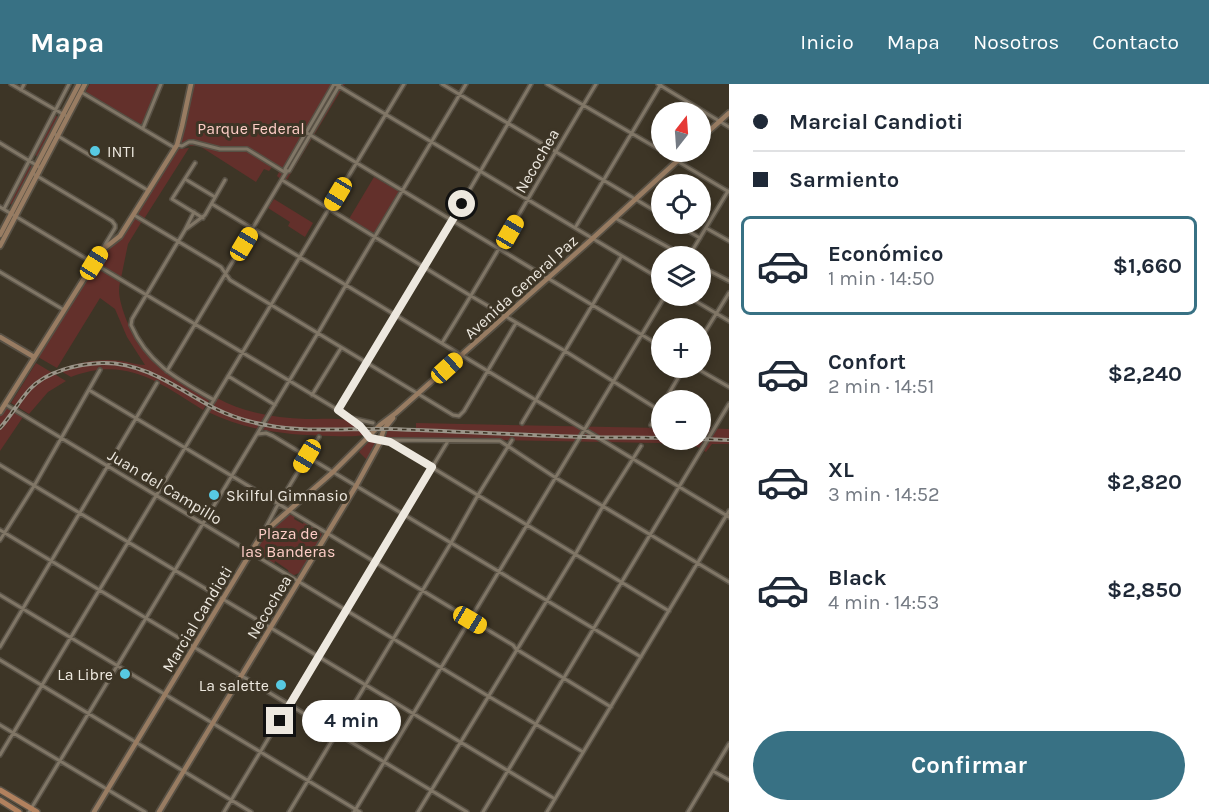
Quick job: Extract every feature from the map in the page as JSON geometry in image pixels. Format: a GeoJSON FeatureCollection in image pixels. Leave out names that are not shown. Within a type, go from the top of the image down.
{"type":"FeatureCollection","features":[{"type":"Feature","properties":{"kind":"main road"},"geometry":{"type":"LineString","coordinates":[[0,246],[78,88],[85,84]]}},
{"type":"Feature","properties":{"kind":"main road"},"geometry":{"type":"LineString","coordinates":[[0,412],[2,403],[102,250],[120,236],[176,146],[190,84]]}},
{"type":"Feature","properties":{"kind":"main road"},"geometry":{"type":"LineString","coordinates":[[711,130],[729,113]]}},
{"type":"Feature","properties":{"kind":"main road","name":"Avenida General Paz"},"geometry":{"type":"LineString","coordinates":[[262,534],[333,472],[380,425],[505,317],[676,162]]}},
{"type":"Feature","properties":{"kind":"main road"},"geometry":{"type":"LineString","coordinates":[[0,235],[14,215]]}},
{"type":"Feature","properties":{"kind":"main road"},"geometry":{"type":"LineString","coordinates":[[0,336],[34,357]]}},
{"type":"Feature","properties":{"kind":"main road","name":"Necochea"},"geometry":{"type":"LineString","coordinates":[[159,812],[356,486],[382,440],[384,429],[396,413]]}},
{"type":"Feature","properties":{"kind":"main road","name":"Marcial Candioti"},"geometry":{"type":"LineString","coordinates":[[94,812],[262,534]]}},
{"type":"Feature","properties":{"kind":"main road"},"geometry":{"type":"LineString","coordinates":[[0,790],[32,811]]}},
{"type":"Feature","properties":{"kind":"main road"},"geometry":{"type":"LineString","coordinates":[[0,800],[19,812]]}},
{"type":"Feature","properties":{"kind":"street"},"geometry":{"type":"LineString","coordinates":[[11,84],[65,116]]}},
{"type":"Feature","properties":{"kind":"street"},"geometry":{"type":"LineString","coordinates":[[21,90],[24,84]]}},
{"type":"Feature","properties":{"kind":"street"},"geometry":{"type":"LineString","coordinates":[[69,84],[2,208],[338,410],[360,426],[369,437],[395,445],[669,610]]}},
{"type":"Feature","properties":{"kind":"street"},"geometry":{"type":"LineString","coordinates":[[143,128],[161,84]]}},
{"type":"Feature","properties":{"kind":"street"},"geometry":{"type":"LineString","coordinates":[[0,754],[404,84]]}},
{"type":"Feature","properties":{"kind":"street"},"geometry":{"type":"LineString","coordinates":[[442,84],[651,209]]}},
{"type":"Feature","properties":{"kind":"street"},"geometry":{"type":"LineString","coordinates":[[32,811],[466,84]]}},
{"type":"Feature","properties":{"kind":"street"},"geometry":{"type":"LineString","coordinates":[[338,410],[531,84]]}},
{"type":"Feature","properties":{"kind":"street"},"geometry":{"type":"LineString","coordinates":[[547,84],[651,144]]}},
{"type":"Feature","properties":{"kind":"street","name":"Necochea"},"geometry":{"type":"LineString","coordinates":[[442,343],[596,84]]}},
{"type":"Feature","properties":{"kind":"street"},"geometry":{"type":"LineString","coordinates":[[575,228],[660,84],[729,127]]}},
{"type":"Feature","properties":{"kind":"street"},"geometry":{"type":"LineString","coordinates":[[166,371],[286,172],[289,171],[337,85],[651,274]]}},
{"type":"Feature","properties":{"kind":"street"},"geometry":{"type":"LineString","coordinates":[[78,88],[176,146],[193,142],[220,149],[247,149],[286,172]]}},
{"type":"Feature","properties":{"kind":"street"},"geometry":{"type":"LineString","coordinates":[[56,134],[149,191]]}},
{"type":"Feature","properties":{"kind":"street"},"geometry":{"type":"LineString","coordinates":[[308,134],[651,339]]}},
{"type":"Feature","properties":{"kind":"street"},"geometry":{"type":"LineString","coordinates":[[0,143],[39,166]]}},
{"type":"Feature","properties":{"kind":"street"},"geometry":{"type":"LineString","coordinates":[[195,162],[172,199],[203,218]]}},
{"type":"Feature","properties":{"kind":"street"},"geometry":{"type":"LineString","coordinates":[[679,162],[729,191],[711,220]]}},
{"type":"Feature","properties":{"kind":"street"},"geometry":{"type":"LineString","coordinates":[[35,175],[112,221],[115,228],[102,250]]}},
{"type":"Feature","properties":{"kind":"street"},"geometry":{"type":"LineString","coordinates":[[185,179],[215,197]]}},
{"type":"Feature","properties":{"kind":"street"},"geometry":{"type":"LineString","coordinates":[[185,230],[203,218],[225,180]]}},
{"type":"Feature","properties":{"kind":"street"},"geometry":{"type":"LineString","coordinates":[[282,180],[651,404]]}},
{"type":"Feature","properties":{"kind":"street"},"geometry":{"type":"LineString","coordinates":[[212,204],[728,516]]}},
{"type":"Feature","properties":{"kind":"street"},"geometry":{"type":"LineString","coordinates":[[194,212],[132,319],[131,325],[148,354],[166,371],[214,400]]}},
{"type":"Feature","properties":{"kind":"street"},"geometry":{"type":"LineString","coordinates":[[134,215],[221,267],[230,280],[457,416],[464,411],[516,323]]}},
{"type":"Feature","properties":{"kind":"street"},"geometry":{"type":"LineString","coordinates":[[615,218],[666,246]]}},
{"type":"Feature","properties":{"kind":"street"},"geometry":{"type":"LineString","coordinates":[[711,231],[729,241]]}},
{"type":"Feature","properties":{"kind":"street"},"geometry":{"type":"LineString","coordinates":[[693,234],[700,238]]}},
{"type":"Feature","properties":{"kind":"street"},"geometry":{"type":"LineString","coordinates":[[695,246],[702,234]]}},
{"type":"Feature","properties":{"kind":"street"},"geometry":{"type":"LineString","coordinates":[[522,423],[621,256]]}},
{"type":"Feature","properties":{"kind":"street"},"geometry":{"type":"LineString","coordinates":[[0,272],[64,310]]}},
{"type":"Feature","properties":{"kind":"street"},"geometry":{"type":"LineString","coordinates":[[711,272],[729,281]]}},
{"type":"Feature","properties":{"kind":"street"},"geometry":{"type":"LineString","coordinates":[[711,323],[729,293]]}},
{"type":"Feature","properties":{"kind":"street"},"geometry":{"type":"LineString","coordinates":[[0,595],[356,811],[659,306]]}},
{"type":"Feature","properties":{"kind":"street"},"geometry":{"type":"LineString","coordinates":[[705,306],[729,321]]}},
{"type":"Feature","properties":{"kind":"street"},"geometry":{"type":"LineString","coordinates":[[312,395],[341,348]]}},
{"type":"Feature","properties":{"kind":"street"},"geometry":{"type":"LineString","coordinates":[[0,540],[2,532],[34,486],[100,369]]}},
{"type":"Feature","properties":{"kind":"street"},"geometry":{"type":"LineString","coordinates":[[228,376],[275,405]]}},
{"type":"Feature","properties":{"kind":"street"},"geometry":{"type":"LineString","coordinates":[[711,377],[729,387]]}},
{"type":"Feature","properties":{"kind":"street"},"geometry":{"type":"LineString","coordinates":[[0,647],[157,383]]}},
{"type":"Feature","properties":{"kind":"street"},"geometry":{"type":"LineString","coordinates":[[89,390],[611,706]]}},
{"type":"Feature","properties":{"kind":"street","name":"Juan del Campillo"},"geometry":{"type":"LineString","coordinates":[[2,403],[584,752]]}},
{"type":"Feature","properties":{"kind":"street"},"geometry":{"type":"LineString","coordinates":[[483,812],[729,404]]}},
{"type":"Feature","properties":{"kind":"street"},"geometry":{"type":"LineString","coordinates":[[349,418],[373,423]]}},
{"type":"Feature","properties":{"kind":"street"},"geometry":{"type":"LineString","coordinates":[[257,434],[270,434],[641,657]]}},
{"type":"Feature","properties":{"kind":"street","name":"Marcial Candioti"},"geometry":{"type":"LineString","coordinates":[[262,534],[319,437]]}},
{"type":"Feature","properties":{"kind":"street"},"geometry":{"type":"LineString","coordinates":[[382,440],[500,441],[556,478],[729,582]]}},
{"type":"Feature","properties":{"kind":"street"},"geometry":{"type":"LineString","coordinates":[[289,812],[512,440]]}},
{"type":"Feature","properties":{"kind":"street"},"geometry":{"type":"LineString","coordinates":[[224,812],[448,441]]}},
{"type":"Feature","properties":{"kind":"street"},"geometry":{"type":"LineString","coordinates":[[418,812],[641,446]]}},
{"type":"Feature","properties":{"kind":"street"},"geometry":{"type":"LineString","coordinates":[[0,465],[555,800]]}},
{"type":"Feature","properties":{"kind":"street"},"geometry":{"type":"LineString","coordinates":[[547,812],[729,511]]}},
{"type":"Feature","properties":{"kind":"street"},"geometry":{"type":"LineString","coordinates":[[2,532],[467,812]]}},
{"type":"Feature","properties":{"kind":"street"},"geometry":{"type":"LineString","coordinates":[[0,660],[252,812]]}},
{"type":"Feature","properties":{"kind":"street"},"geometry":{"type":"LineString","coordinates":[[0,724],[145,812]]}},
{"type":"Feature","properties":{"kind":"street"},"geometry":{"type":"LineString","coordinates":[[688,812],[729,744]]}},
{"type":"Feature","properties":{"kind":"street"},"geometry":{"type":"LineString","coordinates":[[713,771],[729,780]]}},
{"type":"Feature","properties":{"kind":"green space"},"geometry":{"type":"Polygon","coordinates":[[[90,84],[158,84],[142,125],[85,93],[90,84]]]}},
{"type":"Feature","properties":{"kind":"green space","name":"Parque Federal"},"geometry":{"type":"Polygon","coordinates":[[[192,84],[345,84],[285,183],[277,176],[279,172],[272,167],[269,171],[264,169],[256,182],[198,145],[179,144],[192,84]]]}},
{"type":"Feature","properties":{"kind":"green space"},"geometry":{"type":"Polygon","coordinates":[[[55,115],[59,118],[38,157],[35,155],[55,115]]]}},
{"type":"Feature","properties":{"kind":"green space"},"geometry":{"type":"Polygon","coordinates":[[[189,148],[144,219],[136,214],[177,149],[189,148]]]}},
{"type":"Feature","properties":{"kind":"green space"},"geometry":{"type":"Polygon","coordinates":[[[29,165],[33,167],[12,205],[9,203],[29,165]]]}},
{"type":"Feature","properties":{"kind":"green space"},"geometry":{"type":"Polygon","coordinates":[[[374,177],[399,191],[374,233],[349,219],[374,177]]]}},
{"type":"Feature","properties":{"kind":"green space"},"geometry":{"type":"Polygon","coordinates":[[[274,199],[313,223],[305,237],[288,226],[290,222],[268,208],[274,199]]]}},
{"type":"Feature","properties":{"kind":"green space"},"geometry":{"type":"Polygon","coordinates":[[[134,217],[142,221],[128,244],[121,278],[97,263],[104,252],[121,238],[134,217]]]}},
{"type":"Feature","properties":{"kind":"green space"},"geometry":{"type":"Polygon","coordinates":[[[95,266],[120,282],[120,296],[126,319],[133,334],[150,358],[171,375],[210,399],[203,410],[141,375],[108,369],[71,377],[59,370],[98,360],[145,365],[127,337],[115,309],[100,298],[57,368],[38,357],[95,266]]]}},
{"type":"Feature","properties":{"kind":"green space"},"geometry":{"type":"Polygon","coordinates":[[[36,363],[66,381],[48,392],[29,414],[11,403],[36,363]]]}},
{"type":"Feature","properties":{"kind":"green space"},"geometry":{"type":"Polygon","coordinates":[[[217,398],[249,411],[271,416],[348,420],[358,426],[364,435],[299,434],[253,428],[208,412],[217,398]]]}},
{"type":"Feature","properties":{"kind":"green space"},"geometry":{"type":"Polygon","coordinates":[[[6,407],[23,417],[0,451],[0,416],[6,407]]]}},
{"type":"Feature","properties":{"kind":"green space"},"geometry":{"type":"Polygon","coordinates":[[[416,423],[651,428],[651,443],[390,438],[384,436],[389,428],[416,429],[416,423]]]}},
{"type":"Feature","properties":{"kind":"green space"},"geometry":{"type":"Polygon","coordinates":[[[711,428],[729,429],[729,444],[712,444],[711,428]]]}},
{"type":"Feature","properties":{"kind":"green space"},"geometry":{"type":"Polygon","coordinates":[[[369,440],[375,441],[376,444],[367,460],[359,452],[369,440]]]}},
{"type":"Feature","properties":{"kind":"green space","name":"Plaza de las Banderas"},"geometry":{"type":"Polygon","coordinates":[[[286,514],[295,516],[294,519],[303,524],[304,521],[321,532],[322,537],[299,573],[292,576],[288,570],[275,561],[274,565],[255,553],[262,536],[286,514]]]}},
{"type":"Feature","properties":{"kind":"railway"},"geometry":{"type":"LineString","coordinates":[[0,428],[30,389],[45,377],[73,367],[102,363],[118,364],[147,372],[226,414],[281,427],[312,430],[389,429],[651,438]]}},
{"type":"Feature","properties":{"kind":"railway"},"geometry":{"type":"LineString","coordinates":[[711,439],[729,440]]}},
{"type":"Feature","properties":{"kind":"place","name":"INTI"},"geometry":{"type":"Point","coordinates":[95,151]}},
{"type":"Feature","properties":{"kind":"place","name":"Skilful Gimnasio"},"geometry":{"type":"Point","coordinates":[214,495]}},
{"type":"Feature","properties":{"kind":"place","name":"La Libre"},"geometry":{"type":"Point","coordinates":[125,674]}},
{"type":"Feature","properties":{"kind":"place","name":"La salette"},"geometry":{"type":"Point","coordinates":[281,685]}},
{"type":"Feature","properties":{"kind":"route"},"geometry":{"type":"LineString","coordinates":[[280,721],[432,467],[390,442],[370,438],[357,423],[338,410],[462,204]]}}]}
